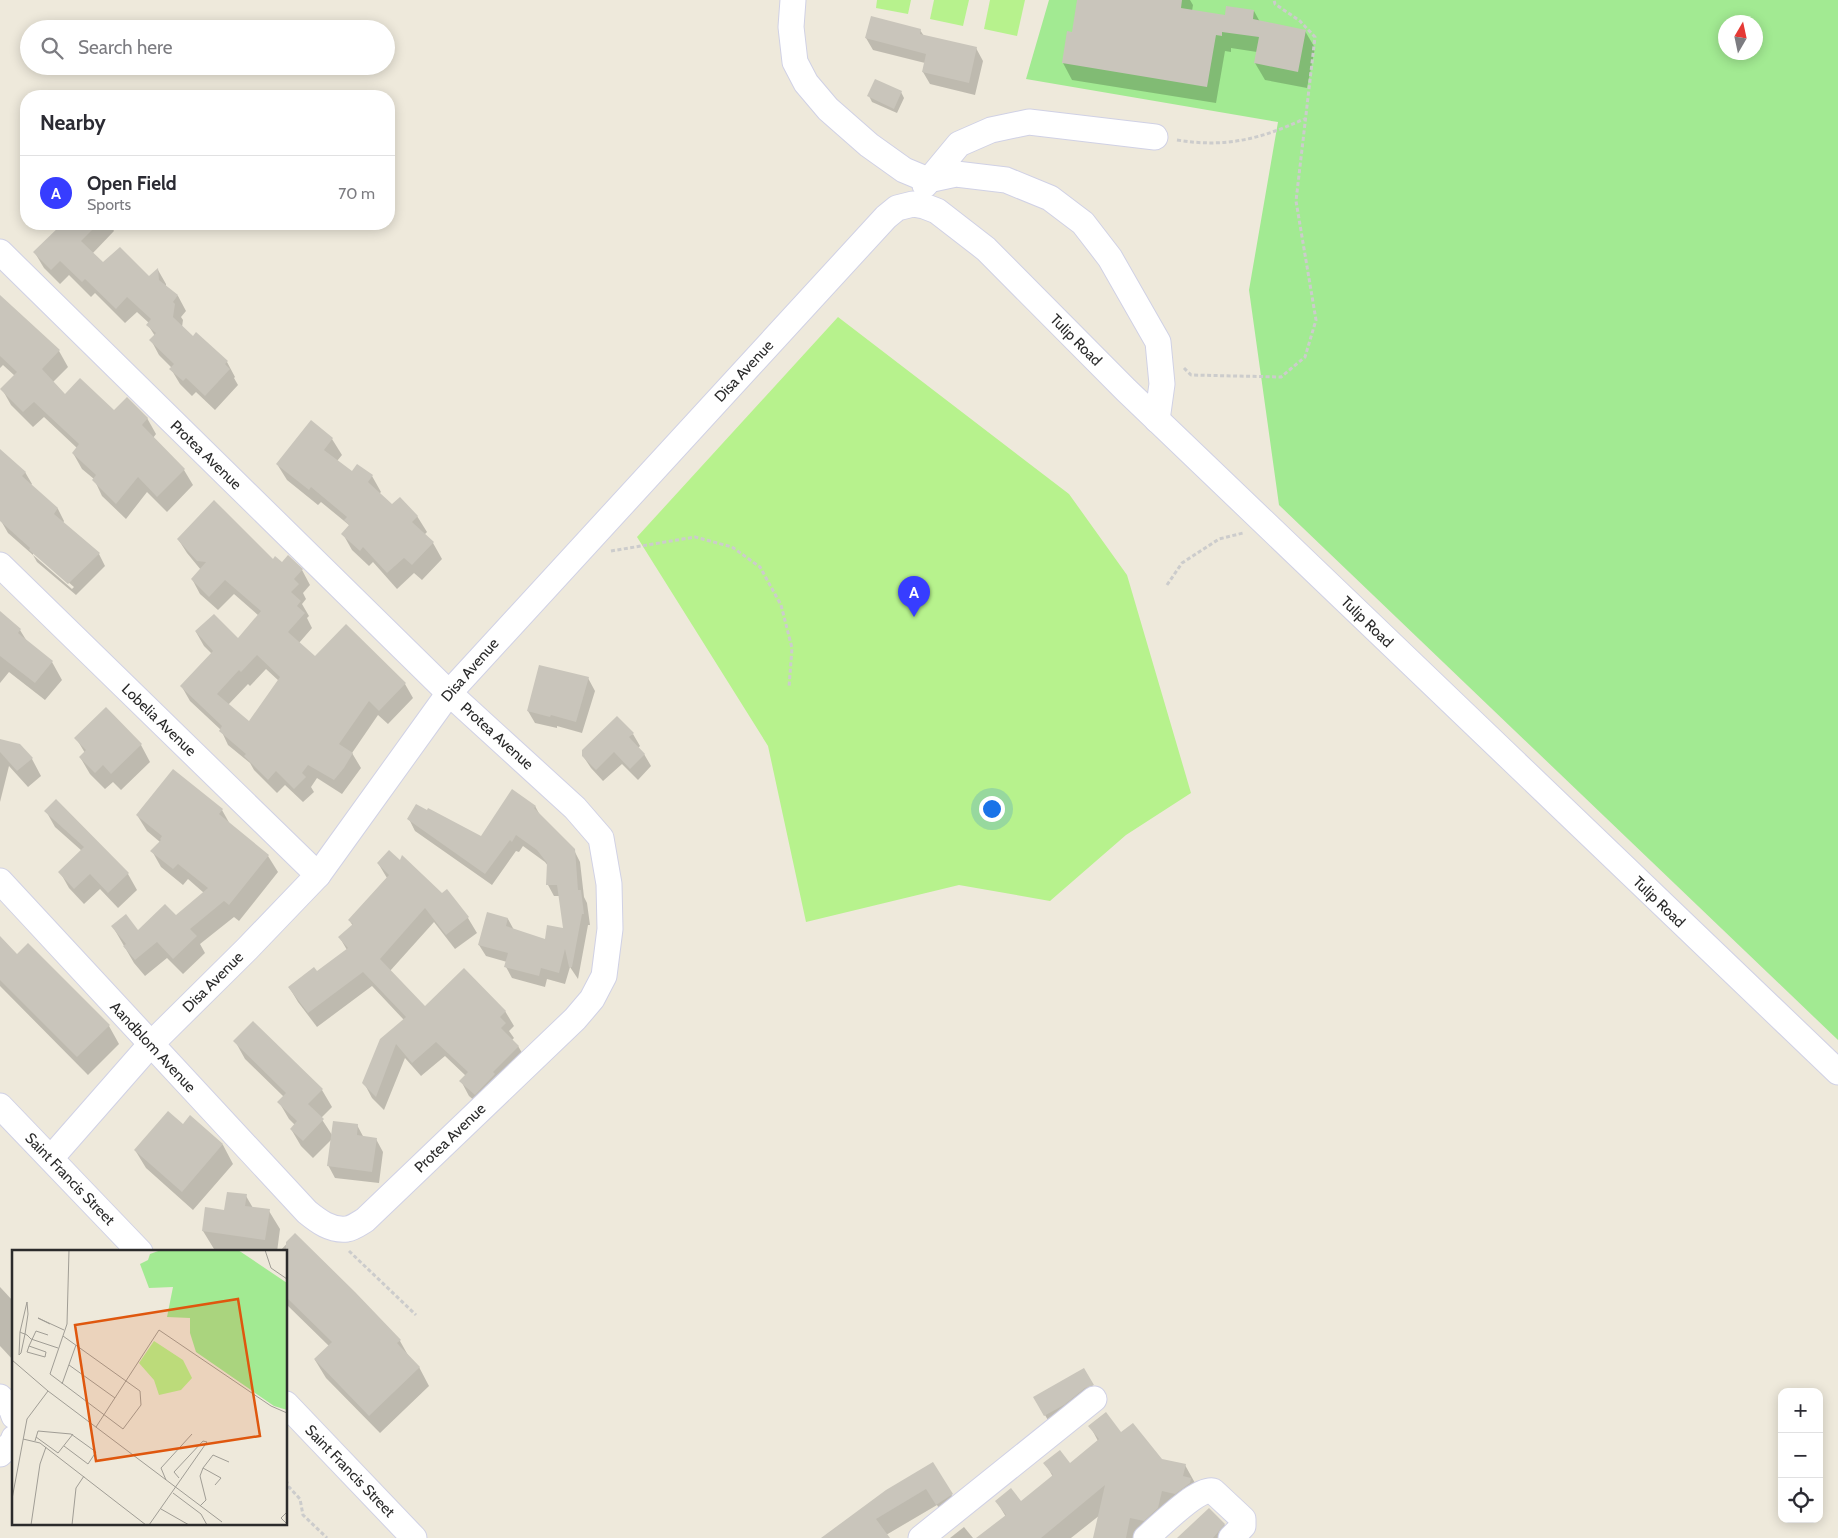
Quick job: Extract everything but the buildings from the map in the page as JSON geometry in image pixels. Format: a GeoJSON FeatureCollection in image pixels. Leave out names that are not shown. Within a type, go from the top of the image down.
{"type":"FeatureCollection","features":[{"type":"Feature","properties":{"kind":"street"},"geometry":{"type":"LineString","coordinates":[[793,0],[791,27],[795,62],[806,83],[828,109],[869,145],[904,170],[928,180],[956,174],[1006,180],[1050,198],[1083,223],[1110,258],[1158,342],[1162,384],[1157,420]]}},
{"type":"Feature","properties":{"kind":"street"},"geometry":{"type":"LineString","coordinates":[[913,204],[928,180],[959,144],[991,130],[1028,122],[1155,136]]}},
{"type":"Feature","properties":{"kind":"street","name":"Disa Avenue"},"geometry":{"type":"LineString","coordinates":[[51,1158],[151,1044],[247,949],[318,875],[449,693],[886,217],[897,208],[913,204]]}},
{"type":"Feature","properties":{"kind":"street","name":"Tulip Road"},"geometry":{"type":"LineString","coordinates":[[913,204],[937,211],[986,249],[1157,420],[1838,1072]]}},
{"type":"Feature","properties":{"kind":"street","name":"Protea Avenue"},"geometry":{"type":"LineString","coordinates":[[0,252],[449,693],[575,808],[602,838],[609,884],[610,929],[604,976],[592,999],[575,1019],[365,1220],[348,1229],[338,1228],[322,1224],[307,1212]]}},
{"type":"Feature","properties":{"kind":"street","name":"Lobelia Avenue"},"geometry":{"type":"LineString","coordinates":[[0,565],[318,875]]}},
{"type":"Feature","properties":{"kind":"street","name":"Aandblom Avenue"},"geometry":{"type":"LineString","coordinates":[[0,882],[307,1212]]}},
{"type":"Feature","properties":{"kind":"street","name":"Saint Francis Street"},"geometry":{"type":"LineString","coordinates":[[0,1106],[138,1250]]}},
{"type":"Feature","properties":{"kind":"street"},"geometry":{"type":"LineString","coordinates":[[0,1397],[12,1411]]}},
{"type":"Feature","properties":{"kind":"street"},"geometry":{"type":"LineString","coordinates":[[921,1538],[1094,1399]]}},
{"type":"Feature","properties":{"kind":"street","name":"Saint Francis Street"},"geometry":{"type":"LineString","coordinates":[[288,1406],[414,1538]]}},
{"type":"Feature","properties":{"kind":"street"},"geometry":{"type":"LineString","coordinates":[[0,1454],[12,1443]]}},
{"type":"Feature","properties":{"kind":"street"},"geometry":{"type":"LineString","coordinates":[[1146,1538],[1204,1491],[1213,1491],[1236,1527]]}},
{"type":"Feature","properties":{"kind":"path"},"geometry":{"type":"LineString","coordinates":[[1158,342],[1191,375],[1281,377],[1305,357],[1316,320],[1296,201],[1314,37],[1300,21],[1275,4],[1274,0]]}},
{"type":"Feature","properties":{"kind":"path"},"geometry":{"type":"LineString","coordinates":[[1155,136],[1199,144],[1242,142],[1288,127],[1305,119]]}},
{"type":"Feature","properties":{"kind":"path"},"geometry":{"type":"LineString","coordinates":[[1167,585],[1182,562],[1219,538],[1268,527]]}},
{"type":"Feature","properties":{"kind":"path"},"geometry":{"type":"LineString","coordinates":[[609,551],[695,537],[732,548],[760,568],[781,605],[792,648],[789,686]]}},
{"type":"Feature","properties":{"kind":"path"},"geometry":{"type":"LineString","coordinates":[[349,1250],[416,1315]]}},
{"type":"Feature","properties":{"kind":"path"},"geometry":{"type":"LineString","coordinates":[[288,1485],[300,1499],[303,1515],[327,1538]]}},
{"type":"Feature","properties":{"kind":"green space"},"geometry":{"type":"Polygon","coordinates":[[[877,0],[911,0],[908,14],[876,8],[877,0]]]}},
{"type":"Feature","properties":{"kind":"green space"},"geometry":{"type":"Polygon","coordinates":[[[934,0],[969,0],[963,26],[930,19],[934,0]]]}},
{"type":"Feature","properties":{"kind":"green space"},"geometry":{"type":"Polygon","coordinates":[[[990,0],[1025,0],[1017,36],[984,29],[990,0]]]}},
{"type":"Feature","properties":{"kind":"green space"},"geometry":{"type":"Polygon","coordinates":[[[1049,0],[1838,0],[1838,1040],[1279,505],[1249,290],[1278,122],[1026,79],[1049,0]]]}},
{"type":"Feature","properties":{"kind":"green space"},"geometry":{"type":"Polygon","coordinates":[[[838,317],[1069,494],[1127,575],[1191,793],[1126,835],[1050,901],[959,885],[806,922],[768,746],[637,537],[838,317]]]}},
{"type":"Feature","properties":{"kind":"place","name":"Open Field"},"geometry":{"type":"Point","coordinates":[914,617]}}]}
